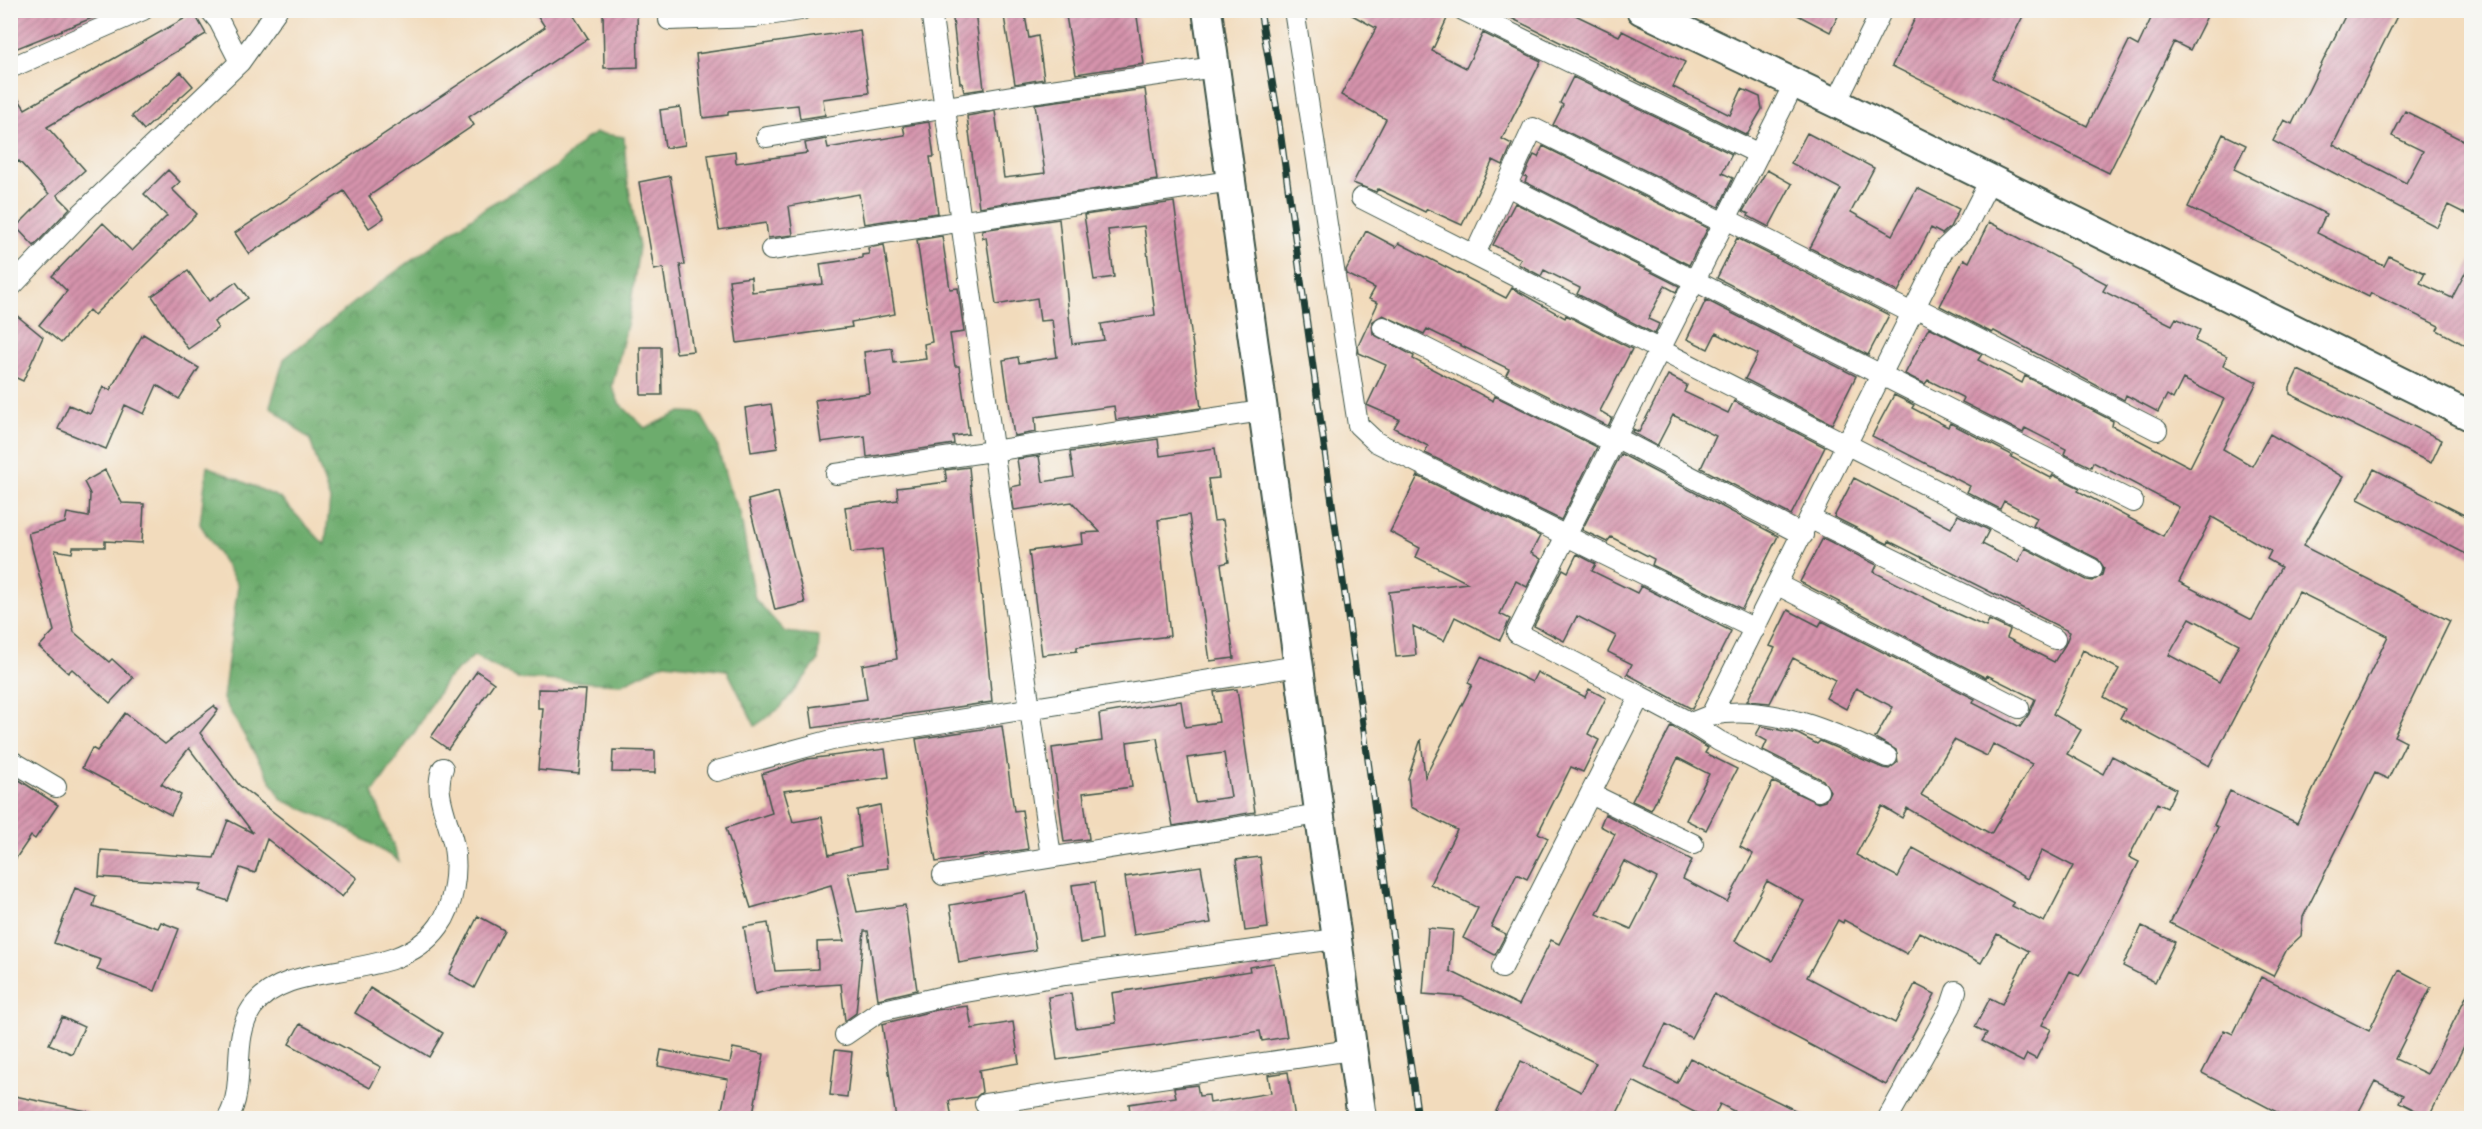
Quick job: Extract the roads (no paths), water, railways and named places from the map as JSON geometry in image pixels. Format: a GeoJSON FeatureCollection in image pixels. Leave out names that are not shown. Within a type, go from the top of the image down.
{"type":"FeatureCollection","features":[{"type":"Feature","properties":{"kind":"main road"},"geometry":{"type":"LineString","coordinates":[[1207,10],[1362,1119]]}},
{"type":"Feature","properties":{"kind":"main road"},"geometry":{"type":"LineString","coordinates":[[1641,10],[1836,103],[2472,417]]}},
{"type":"Feature","properties":{"kind":"street"},"geometry":{"type":"LineString","coordinates":[[10,68],[143,10]]}},
{"type":"Feature","properties":{"kind":"street"},"geometry":{"type":"LineString","coordinates":[[210,10],[219,21],[240,62]]}},
{"type":"Feature","properties":{"kind":"street"},"geometry":{"type":"LineString","coordinates":[[669,20],[755,16],[801,10]]}},
{"type":"Feature","properties":{"kind":"street"},"geometry":{"type":"LineString","coordinates":[[931,10],[1051,857]]}},
{"type":"Feature","properties":{"kind":"street"},"geometry":{"type":"LineString","coordinates":[[1294,10],[1358,425],[1376,442],[1755,629]]}},
{"type":"Feature","properties":{"kind":"street"},"geometry":{"type":"LineString","coordinates":[[1463,10],[1759,154]]}},
{"type":"Feature","properties":{"kind":"street"},"geometry":{"type":"LineString","coordinates":[[1836,103],[1882,10]]}},
{"type":"Feature","properties":{"kind":"street"},"geometry":{"type":"LineString","coordinates":[[10,288],[81,213],[240,62],[274,12]]}},
{"type":"Feature","properties":{"kind":"street"},"geometry":{"type":"LineString","coordinates":[[767,137],[945,107],[1215,67]]}},
{"type":"Feature","properties":{"kind":"street"},"geometry":{"type":"LineString","coordinates":[[1794,84],[1517,633],[1691,723],[1719,741],[1818,790]]}},
{"type":"Feature","properties":{"kind":"street"},"geometry":{"type":"LineString","coordinates":[[1474,254],[1533,128],[1914,310],[2157,430]]}},
{"type":"Feature","properties":{"kind":"street"},"geometry":{"type":"LineString","coordinates":[[1712,715],[1944,249],[1965,229],[1990,180]]}},
{"type":"Feature","properties":{"kind":"street"},"geometry":{"type":"LineString","coordinates":[[771,250],[1231,181]]}},
{"type":"Feature","properties":{"kind":"street"},"geometry":{"type":"LineString","coordinates":[[1507,186],[2133,502]]}},
{"type":"Feature","properties":{"kind":"street"},"geometry":{"type":"LineString","coordinates":[[1361,198],[1848,443],[1864,455],[2092,568]]}},
{"type":"Feature","properties":{"kind":"street"},"geometry":{"type":"LineString","coordinates":[[1383,327],[1614,440],[2055,639]]}},
{"type":"Feature","properties":{"kind":"street"},"geometry":{"type":"LineString","coordinates":[[836,474],[1263,411]]}},
{"type":"Feature","properties":{"kind":"street"},"geometry":{"type":"LineString","coordinates":[[1778,585],[2019,708]]}},
{"type":"Feature","properties":{"kind":"street"},"geometry":{"type":"LineString","coordinates":[[717,771],[832,740],[1298,666]]}},
{"type":"Feature","properties":{"kind":"street"},"geometry":{"type":"LineString","coordinates":[[1502,968],[1640,696]]}},
{"type":"Feature","properties":{"kind":"street"},"geometry":{"type":"LineString","coordinates":[[1691,723],[1732,711],[1777,716],[1810,725],[1887,757]]}},
{"type":"Feature","properties":{"kind":"street"},"geometry":{"type":"LineString","coordinates":[[10,760],[56,787]]}},
{"type":"Feature","properties":{"kind":"street"},"geometry":{"type":"LineString","coordinates":[[228,1119],[236,1096],[241,1036],[252,1008],[273,989],[311,975],[353,970],[407,955],[439,926],[453,892],[454,881],[454,848],[445,820],[441,791],[440,775],[443,768]]}},
{"type":"Feature","properties":{"kind":"street"},"geometry":{"type":"LineString","coordinates":[[1591,794],[1693,844]]}},
{"type":"Feature","properties":{"kind":"street"},"geometry":{"type":"LineString","coordinates":[[943,875],[1319,814]]}},
{"type":"Feature","properties":{"kind":"street"},"geometry":{"type":"LineString","coordinates":[[845,1035],[880,1011],[948,995],[1065,975],[1336,939]]}},
{"type":"Feature","properties":{"kind":"street"},"geometry":{"type":"LineString","coordinates":[[1888,1119],[1951,1006],[1956,991]]}},
{"type":"Feature","properties":{"kind":"street"},"geometry":{"type":"LineString","coordinates":[[985,1104],[1352,1050]]}},
{"type":"Feature","properties":{"kind":"railway"},"geometry":{"type":"LineString","coordinates":[[1260,10],[1278,116],[1418,1118]]}}]}
